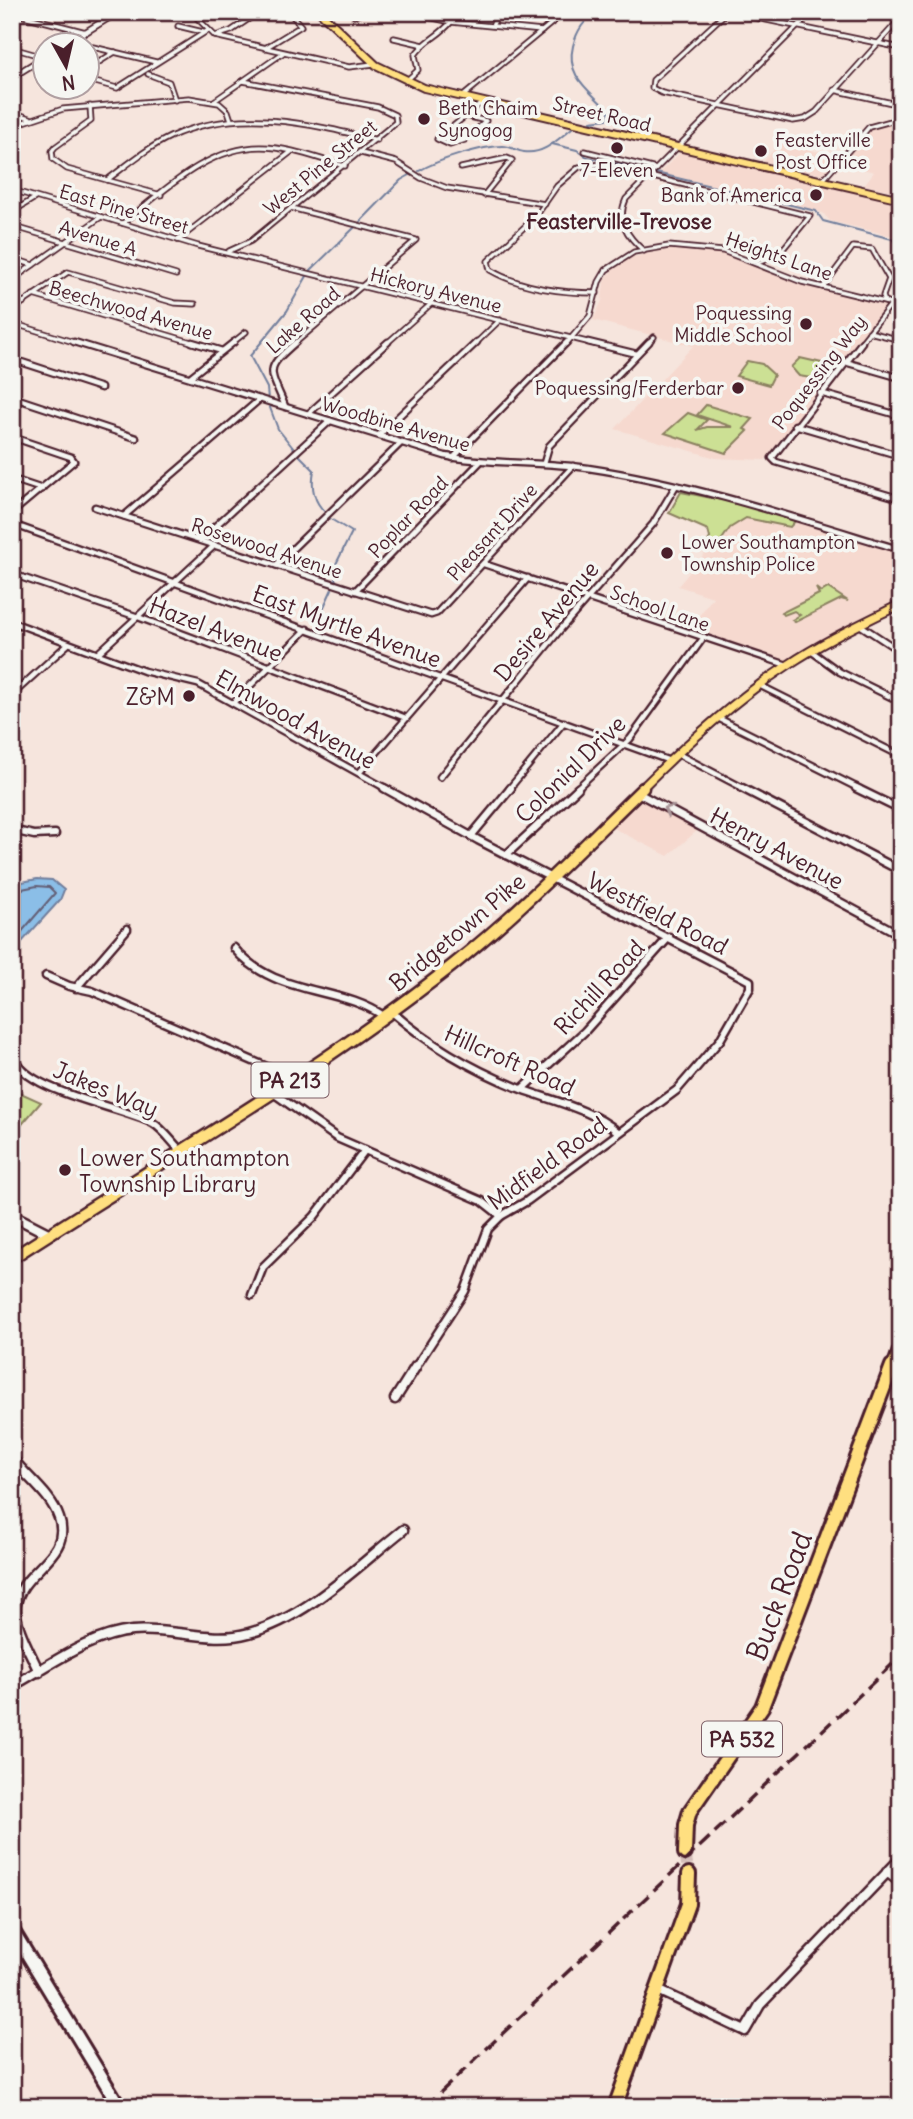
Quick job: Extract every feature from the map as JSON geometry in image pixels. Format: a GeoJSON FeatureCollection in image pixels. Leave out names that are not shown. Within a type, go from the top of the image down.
{"type":"FeatureCollection","features":[{"type":"Feature","properties":{"kind":"main road","name":"Street Road"},"geometry":{"type":"LineString","coordinates":[[320,12],[374,64],[406,81],[462,97],[901,199]]}},
{"type":"Feature","properties":{"kind":"main road","name":"Bridgetown Pike"},"geometry":{"type":"LineString","coordinates":[[12,1258],[389,1014],[454,965],[670,761],[759,685],[811,651],[901,604]]}},
{"type":"Feature","properties":{"kind":"main road"},"geometry":{"type":"LineString","coordinates":[[12,1214],[49,1234]]}},
{"type":"Feature","properties":{"kind":"main road","name":"Buck Road"},"geometry":{"type":"LineString","coordinates":[[685,1853],[685,1832],[690,1811],[762,1707],[901,1345]]}},
{"type":"Feature","properties":{"kind":"main road"},"geometry":{"type":"LineString","coordinates":[[614,2107],[688,1904],[689,1874]]}},
{"type":"Feature","properties":{"kind":"main road"},"geometry":{"type":"LineString","coordinates":[[12,1929],[120,2107]]}},
{"type":"Feature","properties":{"kind":"street"},"geometry":{"type":"LineString","coordinates":[[12,13],[86,32],[118,12]]}},
{"type":"Feature","properties":{"kind":"street"},"geometry":{"type":"LineString","coordinates":[[191,12],[205,31]]}},
{"type":"Feature","properties":{"kind":"street"},"geometry":{"type":"LineString","coordinates":[[215,36],[231,31],[259,12]]}},
{"type":"Feature","properties":{"kind":"street"},"geometry":{"type":"LineString","coordinates":[[265,48],[301,26],[289,12]]}},
{"type":"Feature","properties":{"kind":"street"},"geometry":{"type":"LineString","coordinates":[[354,16],[366,12]]}},
{"type":"Feature","properties":{"kind":"street"},"geometry":{"type":"LineString","coordinates":[[407,12],[452,22],[542,31]]}},
{"type":"Feature","properties":{"kind":"street"},"geometry":{"type":"LineString","coordinates":[[427,17],[433,12]]}},
{"type":"Feature","properties":{"kind":"street"},"geometry":{"type":"LineString","coordinates":[[493,24],[499,12]]}},
{"type":"Feature","properties":{"kind":"street"},"geometry":{"type":"LineString","coordinates":[[462,97],[565,12]]}},
{"type":"Feature","properties":{"kind":"street"},"geometry":{"type":"LineString","coordinates":[[882,12],[901,17],[879,43],[834,90],[816,112],[800,121],[785,121],[660,92],[651,84],[728,12],[797,27],[879,43],[901,48]]}},
{"type":"Feature","properties":{"kind":"street"},"geometry":{"type":"LineString","coordinates":[[644,251],[623,229],[620,213],[626,200],[812,12]]}},
{"type":"Feature","properties":{"kind":"street"},"geometry":{"type":"LineString","coordinates":[[406,81],[418,70],[416,52],[452,22]]}},
{"type":"Feature","properties":{"kind":"street"},"geometry":{"type":"LineString","coordinates":[[178,26],[349,67],[374,64]]}},
{"type":"Feature","properties":{"kind":"street"},"geometry":{"type":"LineString","coordinates":[[102,84],[117,88],[205,31]]}},
{"type":"Feature","properties":{"kind":"street"},"geometry":{"type":"LineString","coordinates":[[394,38],[424,45]]}},
{"type":"Feature","properties":{"kind":"street"},"geometry":{"type":"LineString","coordinates":[[12,48],[32,53]]}},
{"type":"Feature","properties":{"kind":"street"},"geometry":{"type":"LineString","coordinates":[[102,49],[156,62]]}},
{"type":"Feature","properties":{"kind":"street"},"geometry":{"type":"LineString","coordinates":[[102,60],[115,52]]}},
{"type":"Feature","properties":{"kind":"street"},"geometry":{"type":"LineString","coordinates":[[214,102],[283,53]]}},
{"type":"Feature","properties":{"kind":"street"},"geometry":{"type":"LineString","coordinates":[[14,74],[32,65]]}},
{"type":"Feature","properties":{"kind":"street"},"geometry":{"type":"LineString","coordinates":[[148,74],[169,82],[175,100]]}},
{"type":"Feature","properties":{"kind":"street","name":"West Pine Street"},"geometry":{"type":"LineString","coordinates":[[229,251],[251,241],[396,122],[394,115],[386,110],[243,81]]}},
{"type":"Feature","properties":{"kind":"street"},"geometry":{"type":"LineString","coordinates":[[822,181],[869,127],[891,121],[901,107],[834,90]]}},
{"type":"Feature","properties":{"kind":"street"},"geometry":{"type":"LineString","coordinates":[[12,126],[57,110],[175,100],[214,102],[226,108],[231,120]]}},
{"type":"Feature","properties":{"kind":"street"},"geometry":{"type":"LineString","coordinates":[[466,116],[486,121],[465,140],[450,145],[437,139],[483,102]]}},
{"type":"Feature","properties":{"kind":"street"},"geometry":{"type":"LineString","coordinates":[[90,106],[91,121],[55,147],[52,157],[63,167],[160,195]]}},
{"type":"Feature","properties":{"kind":"street"},"geometry":{"type":"LineString","coordinates":[[12,112],[30,118]]}},
{"type":"Feature","properties":{"kind":"street"},"geometry":{"type":"LineString","coordinates":[[107,180],[171,136],[200,126],[231,120],[289,120],[377,139]]}},
{"type":"Feature","properties":{"kind":"street"},"geometry":{"type":"LineString","coordinates":[[123,223],[209,159],[228,151],[262,147],[345,166]]}},
{"type":"Feature","properties":{"kind":"street"},"geometry":{"type":"LineString","coordinates":[[585,151],[656,169]]}},
{"type":"Feature","properties":{"kind":"street"},"geometry":{"type":"LineString","coordinates":[[178,240],[291,152]]}},
{"type":"Feature","properties":{"kind":"street"},"geometry":{"type":"LineString","coordinates":[[361,153],[396,162],[436,185],[545,204]]}},
{"type":"Feature","properties":{"kind":"street"},"geometry":{"type":"LineString","coordinates":[[461,168],[507,158],[512,160],[484,195]]}},
{"type":"Feature","properties":{"kind":"street"},"geometry":{"type":"LineString","coordinates":[[597,293],[563,292],[500,276],[488,267],[489,259],[536,216],[557,186],[582,166],[606,164],[810,216],[778,255],[757,262]]}},
{"type":"Feature","properties":{"kind":"street","name":"East Pine Street"},"geometry":{"type":"LineString","coordinates":[[12,190],[178,240],[229,251]]}},
{"type":"Feature","properties":{"kind":"street"},"geometry":{"type":"LineString","coordinates":[[12,212],[35,198]]}},
{"type":"Feature","properties":{"kind":"street","name":"Lake Road"},"geometry":{"type":"LineString","coordinates":[[285,406],[271,372],[272,365],[416,242],[415,239],[291,208]]}},
{"type":"Feature","properties":{"kind":"street"},"geometry":{"type":"LineString","coordinates":[[12,280],[101,217]]}},
{"type":"Feature","properties":{"kind":"street","name":"Avenue A"},"geometry":{"type":"LineString","coordinates":[[12,226],[176,275]]}},
{"type":"Feature","properties":{"kind":"street"},"geometry":{"type":"LineString","coordinates":[[823,287],[853,247],[857,245],[872,248],[888,279],[883,296],[888,302]]}},
{"type":"Feature","properties":{"kind":"street","name":"Heights Lane"},"geometry":{"type":"LineString","coordinates":[[572,338],[594,311],[599,278],[606,270],[626,257],[672,246],[705,247],[736,254],[781,274],[901,306]]}},
{"type":"Feature","properties":{"kind":"street","name":"Hickory Avenue"},"geometry":{"type":"LineString","coordinates":[[229,251],[637,354]]}},
{"type":"Feature","properties":{"kind":"street"},"geometry":{"type":"LineString","coordinates":[[12,258],[33,265]]}},
{"type":"Feature","properties":{"kind":"street"},"geometry":{"type":"LineString","coordinates":[[12,310],[66,272],[175,303],[195,304]]}},
{"type":"Feature","properties":{"kind":"street","name":"Beechwood Avenue"},"geometry":{"type":"LineString","coordinates":[[33,295],[222,351]]}},
{"type":"Feature","properties":{"kind":"street","name":"Beechwood Avenue"},"geometry":{"type":"LineString","coordinates":[[12,298],[24,302]]}},
{"type":"Feature","properties":{"kind":"street","name":"Poquessing Way"},"geometry":{"type":"LineString","coordinates":[[888,302],[869,332],[772,454],[773,460],[901,499]]}},
{"type":"Feature","properties":{"kind":"street"},"geometry":{"type":"LineString","coordinates":[[308,414],[432,303]]}},
{"type":"Feature","properties":{"kind":"street"},"geometry":{"type":"LineString","coordinates":[[379,435],[500,320]]}},
{"type":"Feature","properties":{"kind":"street","name":"Woodbine Avenue"},"geometry":{"type":"LineString","coordinates":[[12,323],[453,458],[573,466],[675,486],[767,508],[901,550]]}},
{"type":"Feature","properties":{"kind":"street"},"geometry":{"type":"LineString","coordinates":[[190,377],[246,332]]}},
{"type":"Feature","properties":{"kind":"street"},"geometry":{"type":"LineString","coordinates":[[869,332],[901,341]]}},
{"type":"Feature","properties":{"kind":"street","name":"Pleasant Drive"},"geometry":{"type":"LineString","coordinates":[[544,463],[549,446],[654,337]]}},
{"type":"Feature","properties":{"kind":"street","name":"Poplar Road"},"geometry":{"type":"LineString","coordinates":[[453,458],[572,338]]}},
{"type":"Feature","properties":{"kind":"street"},"geometry":{"type":"LineString","coordinates":[[12,359],[101,388]]}},
{"type":"Feature","properties":{"kind":"street"},"geometry":{"type":"LineString","coordinates":[[845,362],[901,378]]}},
{"type":"Feature","properties":{"kind":"street"},"geometry":{"type":"LineString","coordinates":[[820,393],[901,416]]}},
{"type":"Feature","properties":{"kind":"street"},"geometry":{"type":"LineString","coordinates":[[12,397],[136,438]]}},
{"type":"Feature","properties":{"kind":"street"},"geometry":{"type":"LineString","coordinates":[[124,516],[260,398]]}},
{"type":"Feature","properties":{"kind":"street"},"geometry":{"type":"LineString","coordinates":[[200,540],[330,421]]}},
{"type":"Feature","properties":{"kind":"street"},"geometry":{"type":"LineString","coordinates":[[795,425],[901,456]]}},
{"type":"Feature","properties":{"kind":"street"},"geometry":{"type":"LineString","coordinates":[[12,437],[74,460],[12,513]]}},
{"type":"Feature","properties":{"kind":"street"},"geometry":{"type":"LineString","coordinates":[[276,565],[402,442]]}},
{"type":"Feature","properties":{"kind":"street","name":"Poplar Road"},"geometry":{"type":"LineString","coordinates":[[355,591],[480,461]]}},
{"type":"Feature","properties":{"kind":"street","name":"Pleasant Drive"},"geometry":{"type":"LineString","coordinates":[[431,615],[437,613],[484,564],[573,466]]}},
{"type":"Feature","properties":{"kind":"street"},"geometry":{"type":"LineString","coordinates":[[12,479],[42,489]]}},
{"type":"Feature","properties":{"kind":"street","name":"Desire Avenue"},"geometry":{"type":"LineString","coordinates":[[440,777],[502,700],[653,524],[675,486]]}},
{"type":"Feature","properties":{"kind":"street","name":"Rosewood Avenue"},"geometry":{"type":"LineString","coordinates":[[95,507],[431,615]]}},
{"type":"Feature","properties":{"kind":"street","name":"East Myrtle Avenue"},"geometry":{"type":"LineString","coordinates":[[12,524],[670,761]]}},
{"type":"Feature","properties":{"kind":"street"},"geometry":{"type":"LineString","coordinates":[[97,654],[215,545]]}},
{"type":"Feature","properties":{"kind":"street","name":"School Lane"},"geometry":{"type":"LineString","coordinates":[[484,564],[787,665]]}},
{"type":"Feature","properties":{"kind":"street","name":"Hazel Avenue"},"geometry":{"type":"LineString","coordinates":[[12,574],[138,617],[406,718]]}},
{"type":"Feature","properties":{"kind":"street"},"geometry":{"type":"LineString","coordinates":[[359,773],[528,578]]}},
{"type":"Feature","properties":{"kind":"street","name":"Elmwood Avenue"},"geometry":{"type":"LineString","coordinates":[[12,622],[144,671],[198,684],[550,877]]}},
{"type":"Feature","properties":{"kind":"street"},"geometry":{"type":"LineString","coordinates":[[860,625],[901,652]]}},
{"type":"Feature","properties":{"kind":"street"},"geometry":{"type":"LineString","coordinates":[[233,704],[307,629]]}},
{"type":"Feature","properties":{"kind":"street","name":"Colonial Drive"},"geometry":{"type":"LineString","coordinates":[[506,855],[625,744],[704,637]]}},
{"type":"Feature","properties":{"kind":"street"},"geometry":{"type":"LineString","coordinates":[[12,695],[68,644]]}},
{"type":"Feature","properties":{"kind":"street"},"geometry":{"type":"LineString","coordinates":[[811,651],[850,677],[901,702]]}},
{"type":"Feature","properties":{"kind":"street"},"geometry":{"type":"LineString","coordinates":[[759,685],[901,756]]}},
{"type":"Feature","properties":{"kind":"street"},"geometry":{"type":"LineString","coordinates":[[718,718],[901,810]]}},
{"type":"Feature","properties":{"kind":"street"},"geometry":{"type":"LineString","coordinates":[[471,836],[564,722]]}},
{"type":"Feature","properties":{"kind":"street"},"geometry":{"type":"LineString","coordinates":[[678,754],[901,871]]}},
{"type":"Feature","properties":{"kind":"street","name":"Henry Avenue"},"geometry":{"type":"LineString","coordinates":[[637,793],[901,935]]}},
{"type":"Feature","properties":{"kind":"street"},"geometry":{"type":"LineString","coordinates":[[12,830],[34,835],[55,834]]}},
{"type":"Feature","properties":{"kind":"street","name":"Westfield Road"},"geometry":{"type":"LineString","coordinates":[[550,877],[750,981]]}},
{"type":"Feature","properties":{"kind":"street"},"geometry":{"type":"LineString","coordinates":[[76,988],[127,929]]}},
{"type":"Feature","properties":{"kind":"street","name":"Richill Road"},"geometry":{"type":"LineString","coordinates":[[523,1088],[585,1031],[669,937]]}},
{"type":"Feature","properties":{"kind":"street","name":"Hillcroft Road"},"geometry":{"type":"LineString","coordinates":[[234,948],[247,962],[305,990],[389,1014],[436,1049],[604,1120],[618,1132]]}},
{"type":"Feature","properties":{"kind":"street"},"geometry":{"type":"LineString","coordinates":[[46,976],[76,988],[92,991],[292,1078]]}},
{"type":"Feature","properties":{"kind":"street","name":"Midfield Road"},"geometry":{"type":"LineString","coordinates":[[395,1399],[465,1291],[488,1229],[501,1216],[527,1201],[618,1132],[657,1107],[686,1080],[735,1017],[750,988],[750,981]]}},
{"type":"Feature","properties":{"kind":"street","name":"Jakes Way"},"geometry":{"type":"LineString","coordinates":[[17,1063],[23,1073],[85,1101],[155,1124],[180,1150]]}},
{"type":"Feature","properties":{"kind":"street"},"geometry":{"type":"LineString","coordinates":[[272,1091],[322,1130],[482,1201],[501,1216]]}},
{"type":"Feature","properties":{"kind":"street"},"geometry":{"type":"LineString","coordinates":[[252,1295],[263,1267],[314,1217],[365,1150]]}},
{"type":"Feature","properties":{"kind":"street"},"geometry":{"type":"LineString","coordinates":[[12,1458],[57,1511],[62,1530],[61,1541],[53,1556],[23,1589],[17,1602],[19,1621],[39,1672]]}},
{"type":"Feature","properties":{"kind":"street"},"geometry":{"type":"LineString","coordinates":[[12,1686],[119,1633],[141,1630],[209,1638],[248,1633],[267,1627],[294,1613],[403,1530]]}},
{"type":"Feature","properties":{"kind":"street"},"geometry":{"type":"LineString","coordinates":[[658,1990],[746,2031],[760,2005],[901,1858]]}},
{"type":"Feature","properties":{"kind":"street"},"geometry":{"type":"LineString","coordinates":[[887,1872],[901,1883]]}},
{"type":"Feature","properties":{"kind":"shaded area"},"geometry":{"type":"Polygon","coordinates":[[[901,124],[901,193],[864,185],[874,172],[844,164],[822,175],[763,162],[780,143],[846,158],[872,127],[901,124]]]}},
{"type":"Feature","properties":{"kind":"shaded area"},"geometry":{"type":"Polygon","coordinates":[[[681,152],[901,203],[901,238],[830,221],[823,213],[658,174],[681,152]]]}},
{"type":"Feature","properties":{"kind":"shaded area","name":"Poquessing/Ferderbar"},"geometry":{"type":"Polygon","coordinates":[[[672,248],[727,254],[794,281],[888,305],[765,460],[716,458],[615,429],[693,346],[593,320],[602,301],[604,281],[614,268],[629,258],[672,248]]]}},
{"type":"Feature","properties":{"kind":"shaded area"},"geometry":{"type":"Polygon","coordinates":[[[740,512],[791,528],[798,520],[901,553],[901,601],[787,661],[689,629],[713,597],[678,586],[740,512]]]}},
{"type":"Feature","properties":{"kind":"shaded area"},"geometry":{"type":"Polygon","coordinates":[[[641,798],[699,829],[668,856],[611,827],[641,798]]]}},
{"type":"Feature","properties":{"kind":"green space"},"geometry":{"type":"Polygon","coordinates":[[[800,358],[828,366],[817,379],[799,376],[791,367],[800,358]]]}},
{"type":"Feature","properties":{"kind":"green space"},"geometry":{"type":"Polygon","coordinates":[[[747,361],[762,364],[774,375],[769,385],[736,376],[747,361]]]}},
{"type":"Feature","properties":{"kind":"green space"},"geometry":{"type":"Polygon","coordinates":[[[706,405],[753,419],[744,429],[748,431],[726,453],[665,433],[688,413],[707,420],[697,430],[707,427],[733,427],[697,415],[706,405]]]}},
{"type":"Feature","properties":{"kind":"green space"},"geometry":{"type":"Polygon","coordinates":[[[681,492],[743,504],[797,519],[790,527],[746,518],[730,528],[713,552],[703,550],[710,538],[708,530],[669,513],[681,492]]]}},
{"type":"Feature","properties":{"kind":"green space"},"geometry":{"type":"Polygon","coordinates":[[[816,588],[821,592],[828,588],[848,601],[841,599],[795,622],[792,620],[800,615],[794,611],[784,615],[781,613],[819,594],[816,588]]]}},
{"type":"Feature","properties":{"kind":"green space"},"geometry":{"type":"Polygon","coordinates":[[[12,1089],[41,1102],[12,1136],[12,1089]]]}},
{"type":"Feature","properties":{"kind":"water"},"geometry":{"type":"Polygon","coordinates":[[[37,879],[52,880],[64,890],[60,900],[12,953],[12,884],[37,879]]]}},
{"type":"Feature","properties":{"kind":"waterway"},"geometry":{"type":"LineString","coordinates":[[591,121],[607,119],[610,113],[576,75],[572,57],[579,30],[598,12]]}},
{"type":"Feature","properties":{"kind":"waterway"},"geometry":{"type":"LineString","coordinates":[[419,171],[448,158],[484,148],[503,146],[524,152],[538,151],[572,128]]}},
{"type":"Feature","properties":{"kind":"waterway"},"geometry":{"type":"LineString","coordinates":[[552,144],[577,150],[587,157],[649,171]]}},
{"type":"Feature","properties":{"kind":"waterway"},"geometry":{"type":"LineString","coordinates":[[656,173],[816,211],[823,221],[892,239],[901,252]]}},
{"type":"Feature","properties":{"kind":"waterway"},"geometry":{"type":"LineString","coordinates":[[360,222],[401,180],[410,175]]}},
{"type":"Feature","properties":{"kind":"waterway"},"geometry":{"type":"LineString","coordinates":[[311,270],[355,227]]}},
{"type":"Feature","properties":{"kind":"waterway"},"geometry":{"type":"LineString","coordinates":[[268,399],[267,388],[250,356],[287,311],[307,276]]}},
{"type":"Feature","properties":{"kind":"waterway"},"geometry":{"type":"LineString","coordinates":[[269,405],[278,429],[294,449]]}},
{"type":"Feature","properties":{"kind":"waterway"},"geometry":{"type":"LineString","coordinates":[[298,454],[314,470],[314,493],[325,512]]}},
{"type":"Feature","properties":{"kind":"waterway"},"geometry":{"type":"LineString","coordinates":[[329,518],[352,532],[334,568],[336,583]]}},
{"type":"Feature","properties":{"kind":"waterway"},"geometry":{"type":"LineString","coordinates":[[322,611],[332,589]]}},
{"type":"Feature","properties":{"kind":"tunnel"},"geometry":{"type":"LineString","coordinates":[[685,1853],[689,1874]]}},
{"type":"Feature","properties":{"kind":"railway"},"geometry":{"type":"LineString","coordinates":[[425,2107],[901,1656]]}},
{"type":"Feature","properties":{"kind":"place","name":"Beth Chaim Synogog"},"geometry":{"type":"Point","coordinates":[424,119]}},
{"type":"Feature","properties":{"kind":"place","name":"7-Eleven"},"geometry":{"type":"Point","coordinates":[617,148]}},
{"type":"Feature","properties":{"kind":"place","name":"Feasterville Post Office"},"geometry":{"type":"Point","coordinates":[761,151]}},
{"type":"Feature","properties":{"kind":"place","name":"Bank of America"},"geometry":{"type":"Point","coordinates":[816,195]}},
{"type":"Feature","properties":{"kind":"place","name":"Poquessing Middle School"},"geometry":{"type":"Point","coordinates":[806,324]}},
{"type":"Feature","properties":{"kind":"place","name":"Poquessing/Ferderbar"},"geometry":{"type":"Point","coordinates":[738,388]}},
{"type":"Feature","properties":{"kind":"place","name":"Lower Southampton Township Police"},"geometry":{"type":"Point","coordinates":[667,553]}},
{"type":"Feature","properties":{"kind":"place","name":"Z&M"},"geometry":{"type":"Point","coordinates":[189,696]}},
{"type":"Feature","properties":{"kind":"place","name":"Lower Southampton Township Library"},"geometry":{"type":"Point","coordinates":[65,1170]}},
{"type":"Feature","properties":{"kind":"district","name":"Feasterville-Trevose"},"geometry":{"type":"Point","coordinates":[619,221]}}]}
